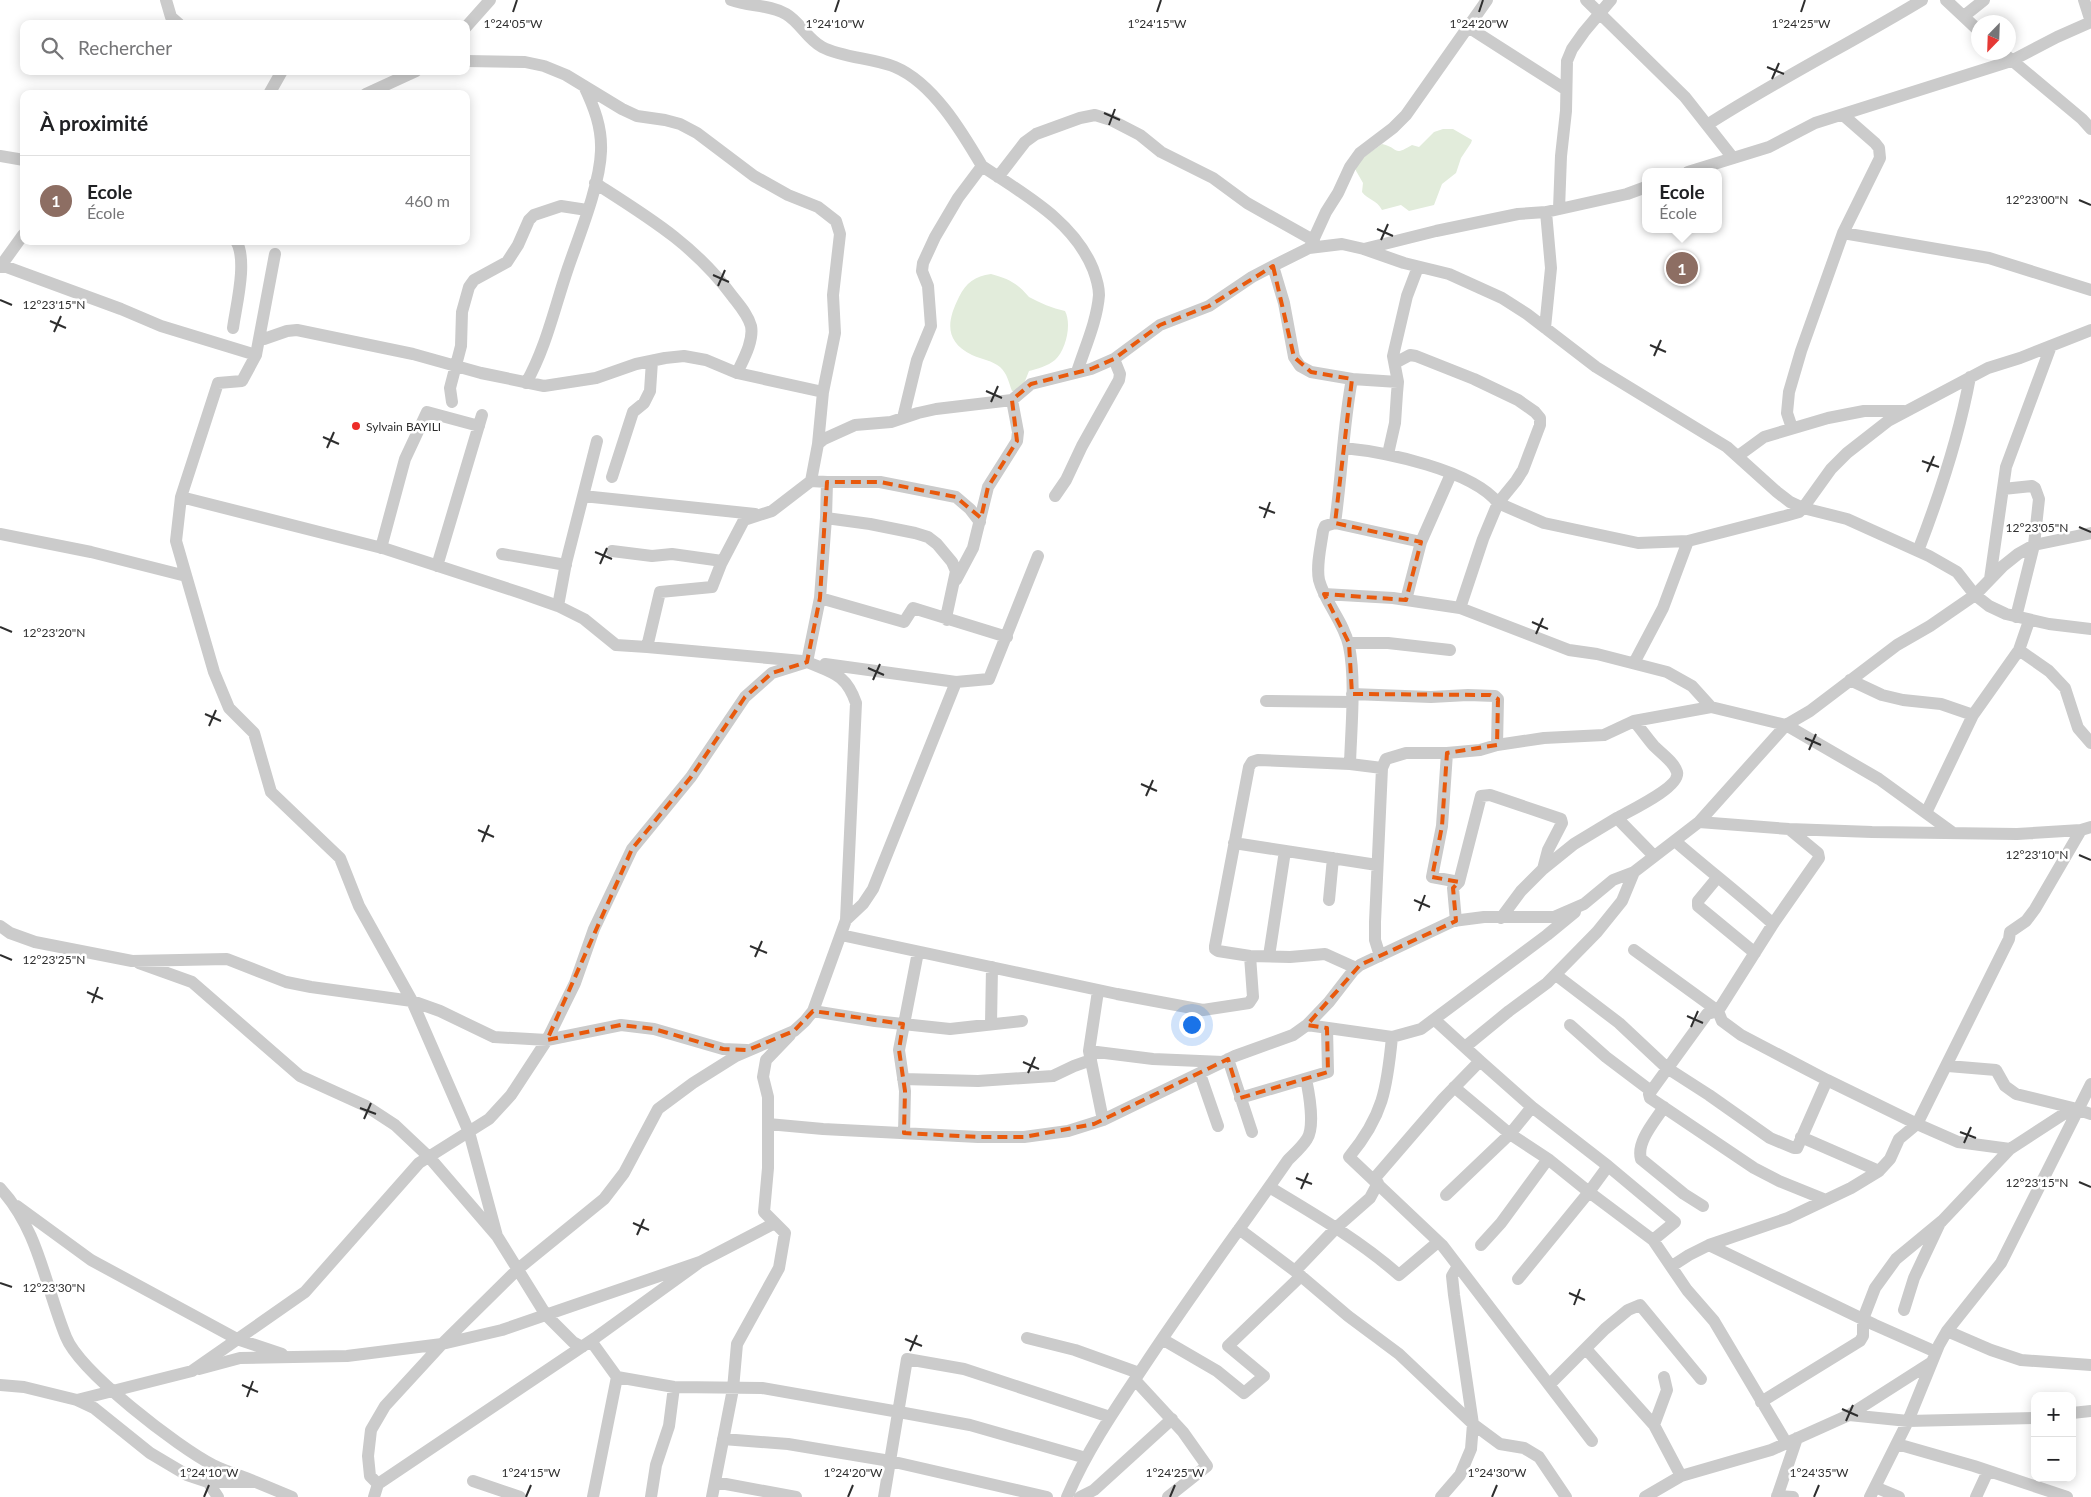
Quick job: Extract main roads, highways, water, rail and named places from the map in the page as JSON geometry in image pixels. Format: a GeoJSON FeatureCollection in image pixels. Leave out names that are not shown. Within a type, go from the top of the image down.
{"type":"FeatureCollection","features":[{"type":"Feature","properties":{"kind":"place","name":"Ecole"},"geometry":{"type":"Point","coordinates":[1682,268]}},
{"type":"Feature","properties":{"kind":"place","name":"Sylvain BAYILI"},"geometry":{"type":"Point","coordinates":[356,426]}}]}
